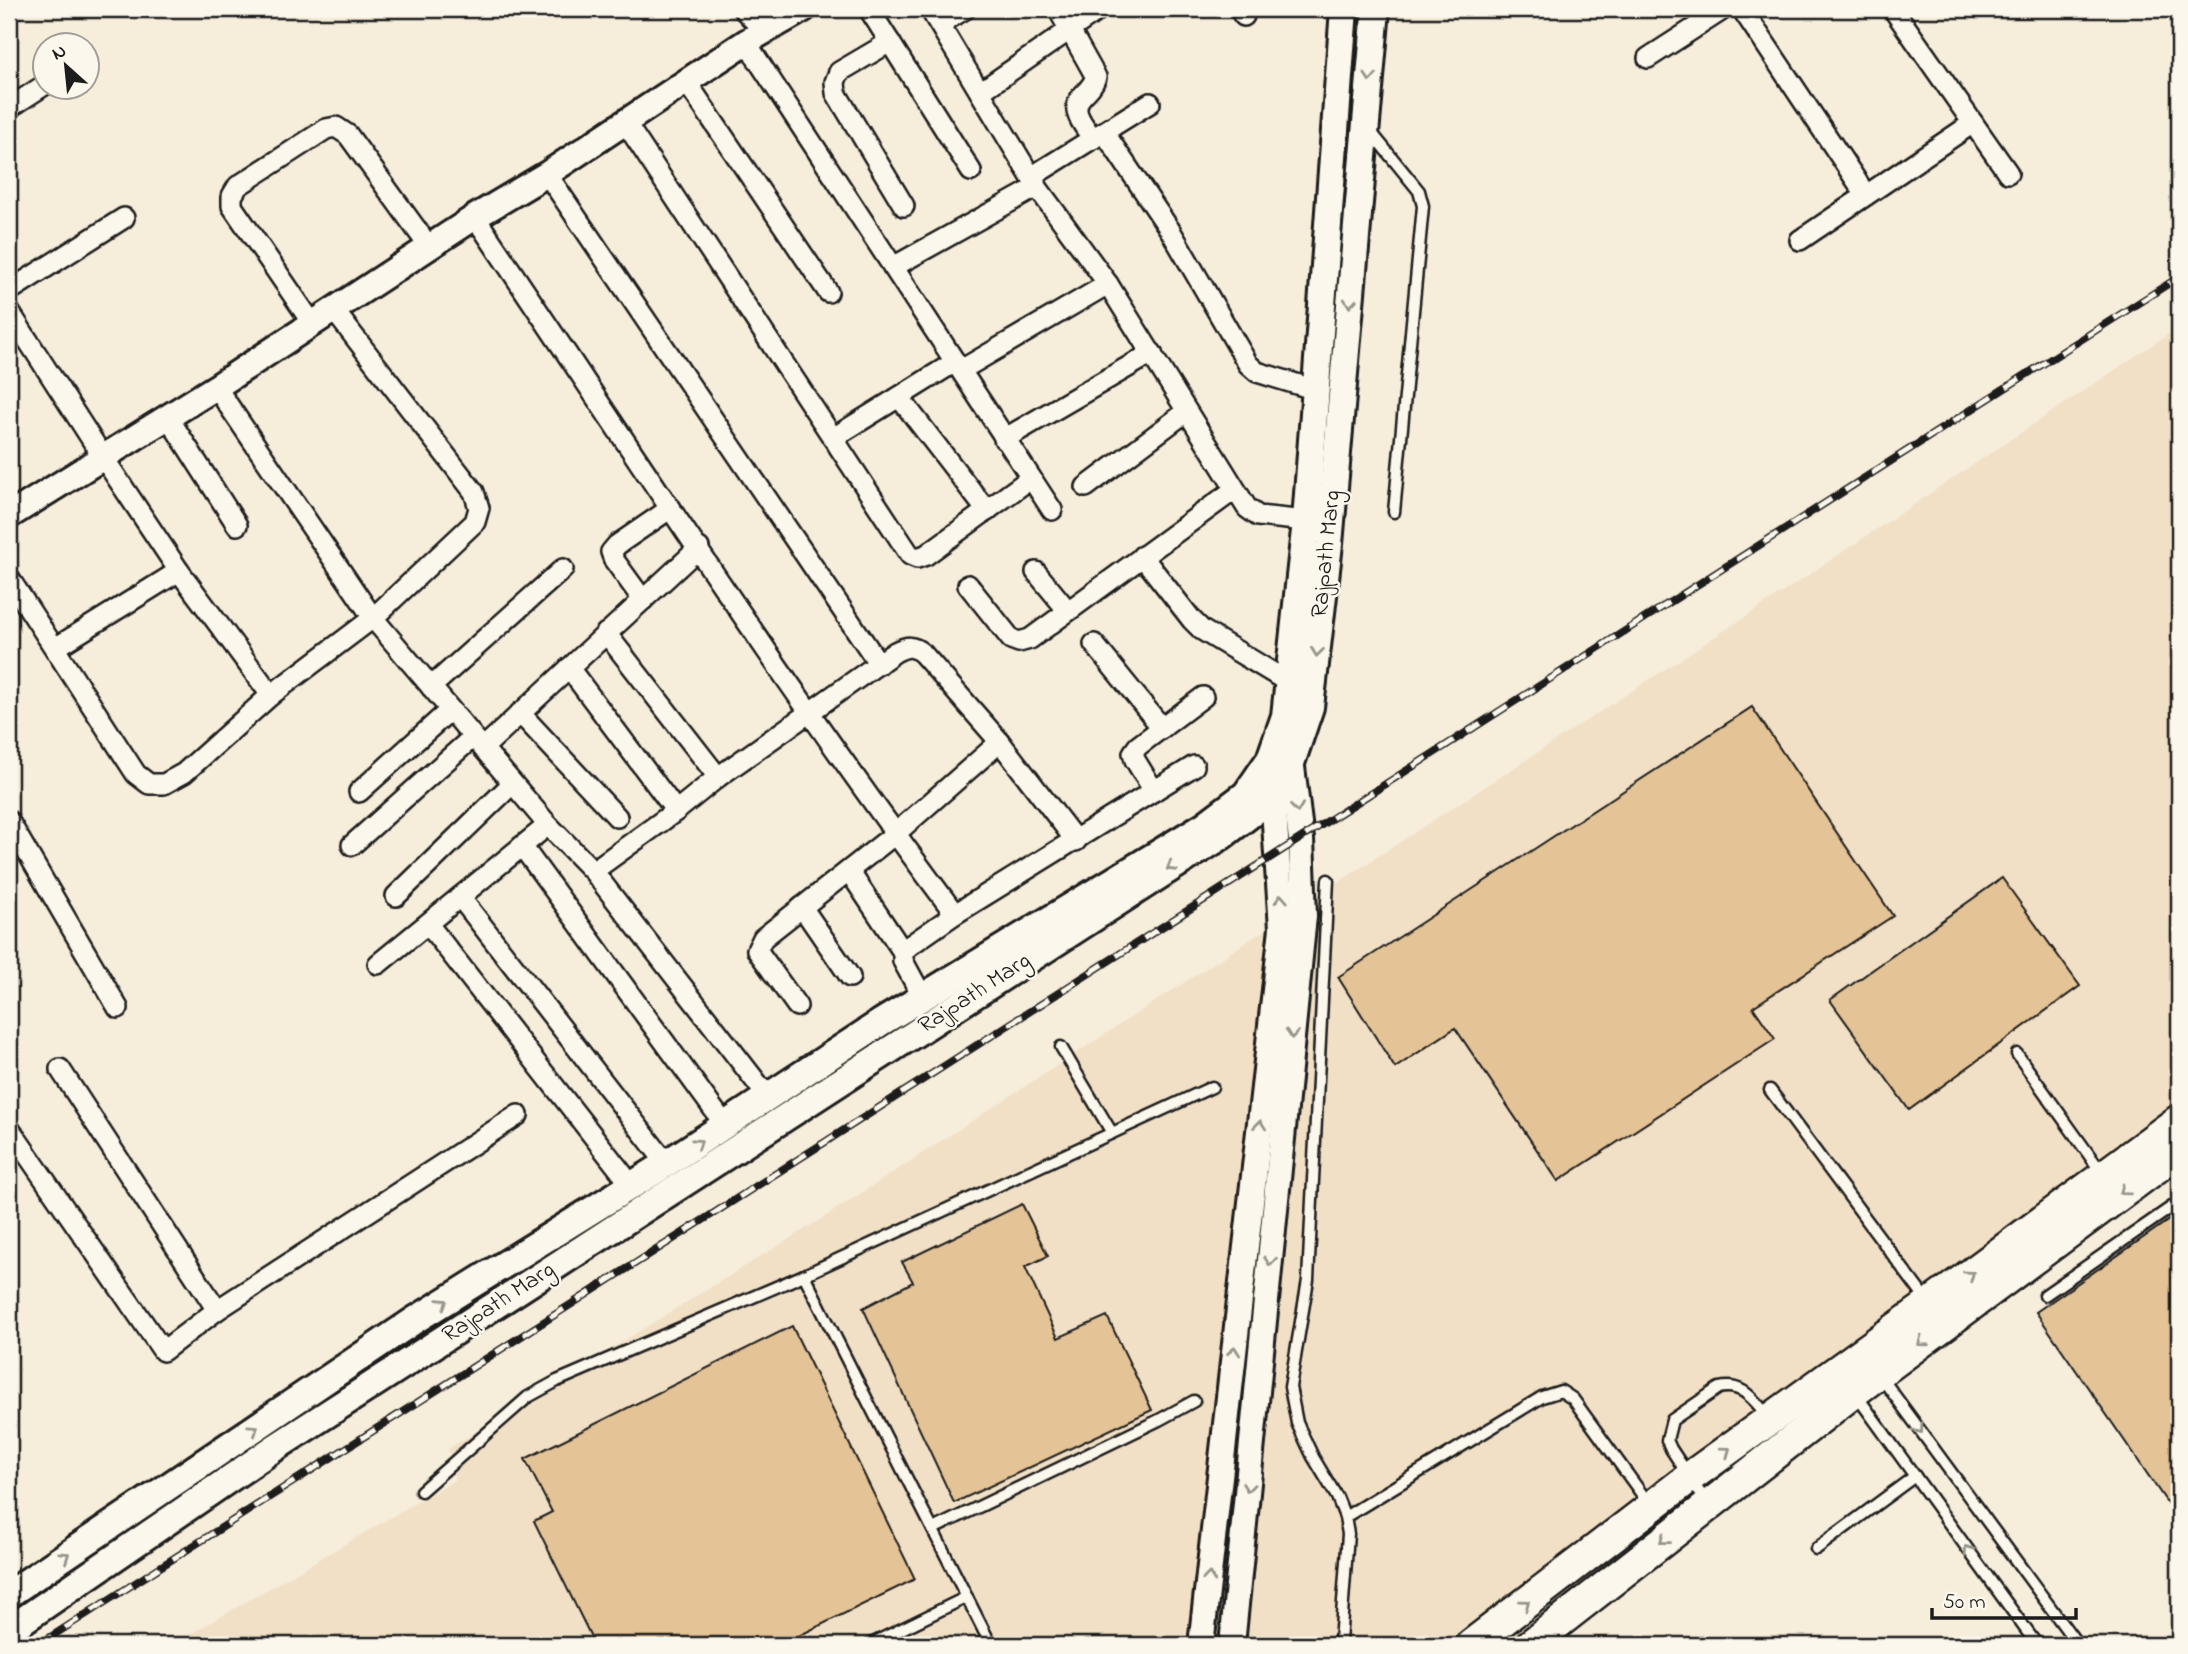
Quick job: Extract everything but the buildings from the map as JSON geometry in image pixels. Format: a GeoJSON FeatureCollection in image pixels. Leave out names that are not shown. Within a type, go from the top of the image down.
{"type":"FeatureCollection","features":[{"type":"Feature","properties":{"kind":"main road","name":"Rajpath Marg"},"geometry":{"type":"LineString","coordinates":[[9,1630],[284,1441],[1222,836],[1273,794],[1281,761],[1306,521],[1344,9]]}},
{"type":"Feature","properties":{"kind":"main road","name":"Rajpath Marg"},"geometry":{"type":"LineString","coordinates":[[9,1594],[415,1320],[667,1164],[922,996],[1205,825],[1246,794],[1281,761],[1310,707],[1312,693],[1329,544],[1376,9]]}},
{"type":"Feature","properties":{"kind":"main road"},"geometry":{"type":"LineString","coordinates":[[1530,1645],[1709,1505],[1780,1431],[1930,1304],[2179,1120]]}},
{"type":"Feature","properties":{"kind":"main road"},"geometry":{"type":"LineString","coordinates":[[1471,1645],[1690,1477],[1854,1392],[2178,1153]]}},
{"type":"Feature","properties":{"kind":"street"},"geometry":{"type":"LineString","coordinates":[[743,9],[755,36],[894,267],[1052,510]]}},
{"type":"Feature","properties":{"kind":"street"},"geometry":{"type":"LineString","coordinates":[[9,516],[216,387],[755,36],[804,9]]}},
{"type":"Feature","properties":{"kind":"street"},"geometry":{"type":"LineString","coordinates":[[869,9],[971,171]]}},
{"type":"Feature","properties":{"kind":"street"},"geometry":{"type":"LineString","coordinates":[[965,9],[935,16],[1034,182],[1108,284],[1234,489],[1247,508],[1258,516],[1306,521]]}},
{"type":"Feature","properties":{"kind":"street"},"geometry":{"type":"LineString","coordinates":[[1058,9],[1096,77],[1093,85],[1079,98],[1075,106],[1076,112],[1098,136],[1170,230],[1248,364],[1257,372],[1316,390]]}},
{"type":"Feature","properties":{"kind":"street"},"geometry":{"type":"LineString","coordinates":[[980,92],[1100,9]]}},
{"type":"Feature","properties":{"kind":"street"},"geometry":{"type":"LineString","coordinates":[[1648,58],[1724,9]]}},
{"type":"Feature","properties":{"kind":"street"},"geometry":{"type":"LineString","coordinates":[[1742,9],[1866,195]]}},
{"type":"Feature","properties":{"kind":"street"},"geometry":{"type":"LineString","coordinates":[[1894,9],[2008,173]]}},
{"type":"Feature","properties":{"kind":"street"},"geometry":{"type":"LineString","coordinates":[[890,42],[839,72],[835,82],[836,93],[904,206]]}},
{"type":"Feature","properties":{"kind":"street"},"geometry":{"type":"LineString","coordinates":[[686,81],[828,292]]}},
{"type":"Feature","properties":{"kind":"street"},"geometry":{"type":"LineString","coordinates":[[9,108],[32,93]]}},
{"type":"Feature","properties":{"kind":"street"},"geometry":{"type":"LineString","coordinates":[[894,267],[1034,182],[1150,103]]}},
{"type":"Feature","properties":{"kind":"street"},"geometry":{"type":"LineString","coordinates":[[625,122],[910,555],[917,558],[926,555],[1031,478]]}},
{"type":"Feature","properties":{"kind":"street"},"geometry":{"type":"LineString","coordinates":[[1800,240],[1973,123]]}},
{"type":"Feature","properties":{"kind":"street"},"geometry":{"type":"LineString","coordinates":[[9,578],[136,774],[149,784],[164,784],[184,773],[271,695],[373,618],[475,522],[479,508],[474,492],[322,316],[232,206],[232,196],[238,186],[326,129],[336,127],[348,135],[430,248]]}},
{"type":"Feature","properties":{"kind":"street"},"geometry":{"type":"LineString","coordinates":[[547,173],[879,664]]}},
{"type":"Feature","properties":{"kind":"street"},"geometry":{"type":"LineString","coordinates":[[475,217],[810,712],[955,914]]}},
{"type":"Feature","properties":{"kind":"street"},"geometry":{"type":"LineString","coordinates":[[9,291],[124,218]]}},
{"type":"Feature","properties":{"kind":"street"},"geometry":{"type":"LineString","coordinates":[[833,438],[899,397],[1108,284]]}},
{"type":"Feature","properties":{"kind":"street"},"geometry":{"type":"LineString","coordinates":[[9,311],[179,571],[271,695]]}},
{"type":"Feature","properties":{"kind":"street"},"geometry":{"type":"LineString","coordinates":[[1004,439],[1152,353]]}},
{"type":"Feature","properties":{"kind":"street"},"geometry":{"type":"LineString","coordinates":[[216,387],[373,618],[512,784],[593,871],[768,1097]]}},
{"type":"Feature","properties":{"kind":"street"},"geometry":{"type":"LineString","coordinates":[[899,397],[988,510]]}},
{"type":"Feature","properties":{"kind":"street"},"geometry":{"type":"LineString","coordinates":[[1086,487],[1186,412]]}},
{"type":"Feature","properties":{"kind":"street"},"geometry":{"type":"LineString","coordinates":[[168,417],[237,525]]}},
{"type":"Feature","properties":{"kind":"street"},"geometry":{"type":"LineString","coordinates":[[968,585],[1011,639],[1019,642],[1030,639],[1234,489]]}},
{"type":"Feature","properties":{"kind":"street"},"geometry":{"type":"LineString","coordinates":[[643,600],[611,552],[671,508]]}},
{"type":"Feature","properties":{"kind":"street"},"geometry":{"type":"LineString","coordinates":[[352,845],[478,742],[520,713],[699,548]]}},
{"type":"Feature","properties":{"kind":"street"},"geometry":{"type":"LineString","coordinates":[[1142,556],[1202,630],[1288,682]]}},
{"type":"Feature","properties":{"kind":"street"},"geometry":{"type":"LineString","coordinates":[[430,687],[563,569]]}},
{"type":"Feature","properties":{"kind":"street"},"geometry":{"type":"LineString","coordinates":[[55,648],[179,571]]}},
{"type":"Feature","properties":{"kind":"street"},"geometry":{"type":"LineString","coordinates":[[1036,572],[1068,611]]}},
{"type":"Feature","properties":{"kind":"street"},"geometry":{"type":"LineString","coordinates":[[606,633],[718,777]]}},
{"type":"Feature","properties":{"kind":"street"},"geometry":{"type":"LineString","coordinates":[[1094,644],[1162,728]]}},
{"type":"Feature","properties":{"kind":"street"},"geometry":{"type":"LineString","coordinates":[[593,871],[718,777],[906,646],[915,647],[1000,741],[1076,841]]}},
{"type":"Feature","properties":{"kind":"street"},"geometry":{"type":"LineString","coordinates":[[569,668],[676,811]]}},
{"type":"Feature","properties":{"kind":"street"},"geometry":{"type":"LineString","coordinates":[[1154,791],[1133,752],[1203,697]]}},
{"type":"Feature","properties":{"kind":"street"},"geometry":{"type":"LineString","coordinates":[[359,792],[450,710]]}},
{"type":"Feature","properties":{"kind":"street"},"geometry":{"type":"LineString","coordinates":[[520,713],[617,817]]}},
{"type":"Feature","properties":{"kind":"street"},"geometry":{"type":"LineString","coordinates":[[797,1006],[757,950],[763,938],[895,834],[1000,741]]}},
{"type":"Feature","properties":{"kind":"street"},"geometry":{"type":"LineString","coordinates":[[1233,1645],[1304,916],[1301,839],[1281,761]]}},
{"type":"Feature","properties":{"kind":"street"},"geometry":{"type":"LineString","coordinates":[[903,952],[955,914],[1194,766]]}},
{"type":"Feature","properties":{"kind":"street"},"geometry":{"type":"LineString","coordinates":[[396,896],[512,784]]}},
{"type":"Feature","properties":{"kind":"street"},"geometry":{"type":"LineString","coordinates":[[1201,1645],[1282,928],[1273,794]]}},
{"type":"Feature","properties":{"kind":"street"},"geometry":{"type":"LineString","coordinates":[[9,821],[118,1008]]}},
{"type":"Feature","properties":{"kind":"street"},"geometry":{"type":"LineString","coordinates":[[378,964],[548,825]]}},
{"type":"Feature","properties":{"kind":"street"},"geometry":{"type":"LineString","coordinates":[[522,846],[725,1125]]}},
{"type":"Feature","properties":{"kind":"street"},"geometry":{"type":"LineString","coordinates":[[849,871],[903,952],[903,961],[922,996]]}},
{"type":"Feature","properties":{"kind":"street"},"geometry":{"type":"LineString","coordinates":[[460,897],[667,1164]]}},
{"type":"Feature","properties":{"kind":"street"},"geometry":{"type":"LineString","coordinates":[[802,907],[850,977]]}},
{"type":"Feature","properties":{"kind":"street"},"geometry":{"type":"LineString","coordinates":[[428,923],[632,1186]]}},
{"type":"Feature","properties":{"kind":"street"},"geometry":{"type":"LineString","coordinates":[[60,1069],[217,1310]]}},
{"type":"Feature","properties":{"kind":"street"},"geometry":{"type":"LineString","coordinates":[[9,1128],[163,1351],[217,1310],[518,1115]]}},
{"type":"Feature","properties":{"kind":"lane"},"geometry":{"type":"LineString","coordinates":[[1366,126],[1419,191],[1423,206],[1394,512]]}},
{"type":"Feature","properties":{"kind":"lane"},"geometry":{"type":"LineString","coordinates":[[1328,880],[1308,1280],[1292,1350],[1290,1387],[1297,1423],[1345,1517],[1348,1534],[1340,1642]]}},
{"type":"Feature","properties":{"kind":"lane"},"geometry":{"type":"LineString","coordinates":[[1061,1047],[1112,1133]]}},
{"type":"Feature","properties":{"kind":"lane"},"geometry":{"type":"LineString","coordinates":[[2017,1054],[2104,1175]]}},
{"type":"Feature","properties":{"kind":"lane"},"geometry":{"type":"LineString","coordinates":[[421,1491],[502,1418],[528,1397],[557,1381],[804,1275],[1212,1087]]}},
{"type":"Feature","properties":{"kind":"lane"},"geometry":{"type":"LineString","coordinates":[[1770,1090],[1930,1304]]}},
{"type":"Feature","properties":{"kind":"lane"},"geometry":{"type":"LineString","coordinates":[[2045,1295],[2179,1202]]}},
{"type":"Feature","properties":{"kind":"lane"},"geometry":{"type":"LineString","coordinates":[[804,1275],[991,1645]]}},
{"type":"Feature","properties":{"kind":"lane"},"geometry":{"type":"LineString","coordinates":[[1878,1374],[2078,1645]]}},
{"type":"Feature","properties":{"kind":"lane"},"geometry":{"type":"LineString","coordinates":[[1709,1505],[1667,1440],[1672,1420],[1719,1388],[1727,1386],[1741,1389],[1780,1431]]}},
{"type":"Feature","properties":{"kind":"lane"},"geometry":{"type":"LineString","coordinates":[[1345,1517],[1542,1397],[1561,1391],[1573,1399],[1652,1507]]}},
{"type":"Feature","properties":{"kind":"lane"},"geometry":{"type":"LineString","coordinates":[[1854,1392],[2033,1644]]}},
{"type":"Feature","properties":{"kind":"lane"},"geometry":{"type":"LineString","coordinates":[[933,1530],[1194,1401]]}},
{"type":"Feature","properties":{"kind":"lane"},"geometry":{"type":"LineString","coordinates":[[1816,1549],[1915,1476]]}},
{"type":"Feature","properties":{"kind":"lane"},"geometry":{"type":"LineString","coordinates":[[869,1645],[967,1597]]}},
{"type":"Feature","properties":{"kind":"shaded area"},"geometry":{"type":"Polygon","coordinates":[[[2179,327],[2179,1138],[1512,1645],[172,1645],[455,1480],[448,1449],[820,1220],[1756,610],[2179,327]]]}},
{"type":"Feature","properties":{"kind":"railway"},"geometry":{"type":"LineString","coordinates":[[38,1645],[2179,277]]}}]}
